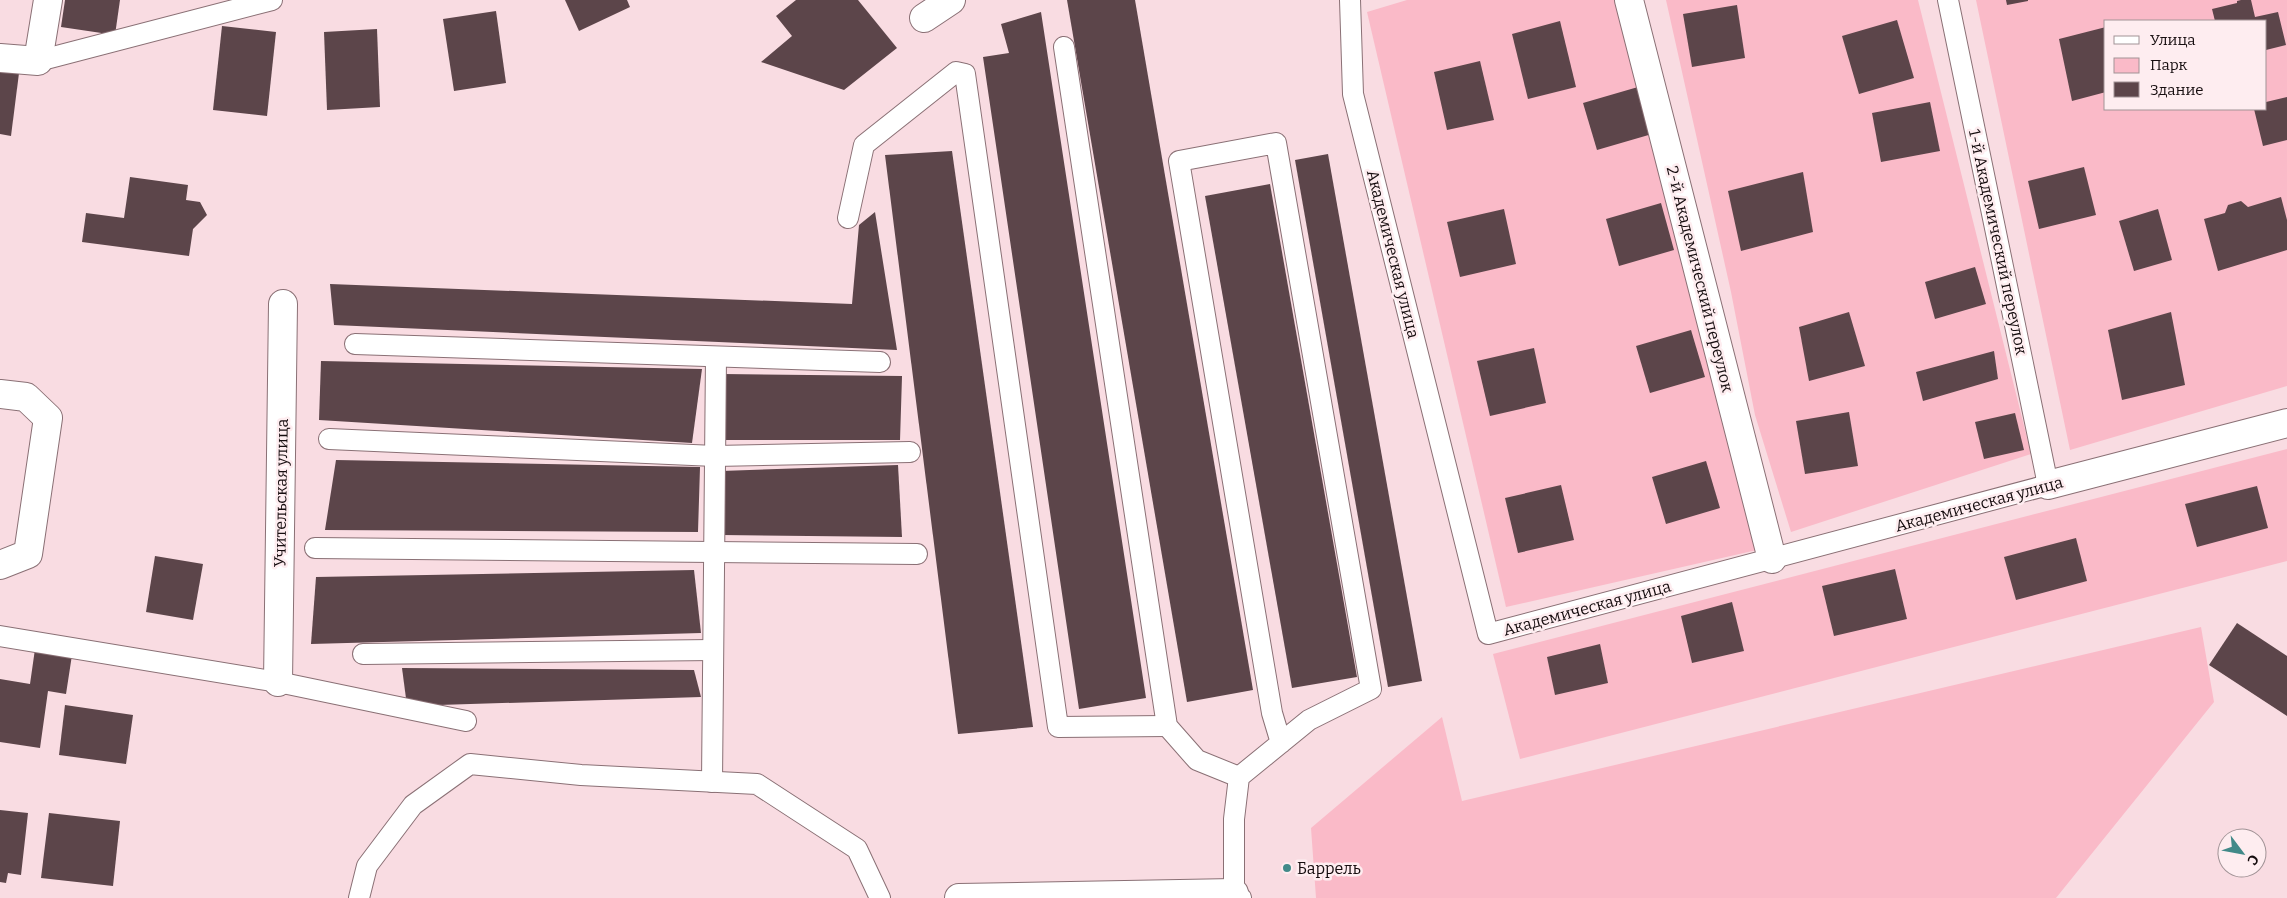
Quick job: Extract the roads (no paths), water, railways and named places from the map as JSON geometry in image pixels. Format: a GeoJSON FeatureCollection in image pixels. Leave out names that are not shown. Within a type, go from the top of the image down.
{"type":"FeatureCollection","features":[{"type":"Feature","properties":{"kind":"street"},"geometry":{"type":"LineString","coordinates":[[0,58],[38,61],[48,0]]}},
{"type":"Feature","properties":{"kind":"street"},"geometry":{"type":"LineString","coordinates":[[924,18],[951,0]]}},
{"type":"Feature","properties":{"kind":"street","name":"2-й Академический переулок"},"geometry":{"type":"LineString","coordinates":[[1629,0],[1772,559]]}},
{"type":"Feature","properties":{"kind":"street","name":"Учительская улица"},"geometry":{"type":"LineString","coordinates":[[278,682],[284,304]]}},
{"type":"Feature","properties":{"kind":"street"},"geometry":{"type":"LineString","coordinates":[[0,394],[26,397],[48,418],[28,554],[0,565]]}},
{"type":"Feature","properties":{"kind":"street","name":"Академическая улица"},"geometry":{"type":"LineString","coordinates":[[2048,485],[2287,423]]}},
{"type":"Feature","properties":{"kind":"street"},"geometry":{"type":"LineString","coordinates":[[958,898],[1237,895]]}},
{"type":"Feature","properties":{"kind":"lane"},"geometry":{"type":"LineString","coordinates":[[38,61],[272,0]]}},
{"type":"Feature","properties":{"kind":"lane","name":"Академическая улица"},"geometry":{"type":"LineString","coordinates":[[1350,0],[1353,94],[1488,634],[2048,485]]}},
{"type":"Feature","properties":{"kind":"lane","name":"1-й Академический переулок"},"geometry":{"type":"LineString","coordinates":[[1948,0],[2048,485]]}},
{"type":"Feature","properties":{"kind":"lane"},"geometry":{"type":"LineString","coordinates":[[1064,47],[1167,726],[1197,760],[1239,777]]}},
{"type":"Feature","properties":{"kind":"lane"},"geometry":{"type":"LineString","coordinates":[[848,218],[864,145],[956,72],[965,74],[1058,727],[1167,726]]}},
{"type":"Feature","properties":{"kind":"lane"},"geometry":{"type":"LineString","coordinates":[[1237,895],[1234,819],[1239,777],[1281,743],[1309,720],[1371,689],[1276,143],[1179,161],[1270,703],[1281,743]]}},
{"type":"Feature","properties":{"kind":"lane"},"geometry":{"type":"LineString","coordinates":[[355,344],[880,362]]}},
{"type":"Feature","properties":{"kind":"lane"},"geometry":{"type":"LineString","coordinates":[[712,782],[716,357]]}},
{"type":"Feature","properties":{"kind":"lane"},"geometry":{"type":"LineString","coordinates":[[328,439],[715,456],[910,452]]}},
{"type":"Feature","properties":{"kind":"lane"},"geometry":{"type":"LineString","coordinates":[[315,548],[917,554]]}},
{"type":"Feature","properties":{"kind":"lane"},"geometry":{"type":"LineString","coordinates":[[0,636],[278,682],[466,721]]}},
{"type":"Feature","properties":{"kind":"lane"},"geometry":{"type":"LineString","coordinates":[[363,654],[713,650]]}},
{"type":"Feature","properties":{"kind":"lane"},"geometry":{"type":"LineString","coordinates":[[359,898],[367,866],[413,806],[470,764],[581,775],[758,784],[857,849],[880,898]]}},
{"type":"Feature","properties":{"kind":"place","name":"Баррель"},"geometry":{"type":"Point","coordinates":[1287,868]}}]}
